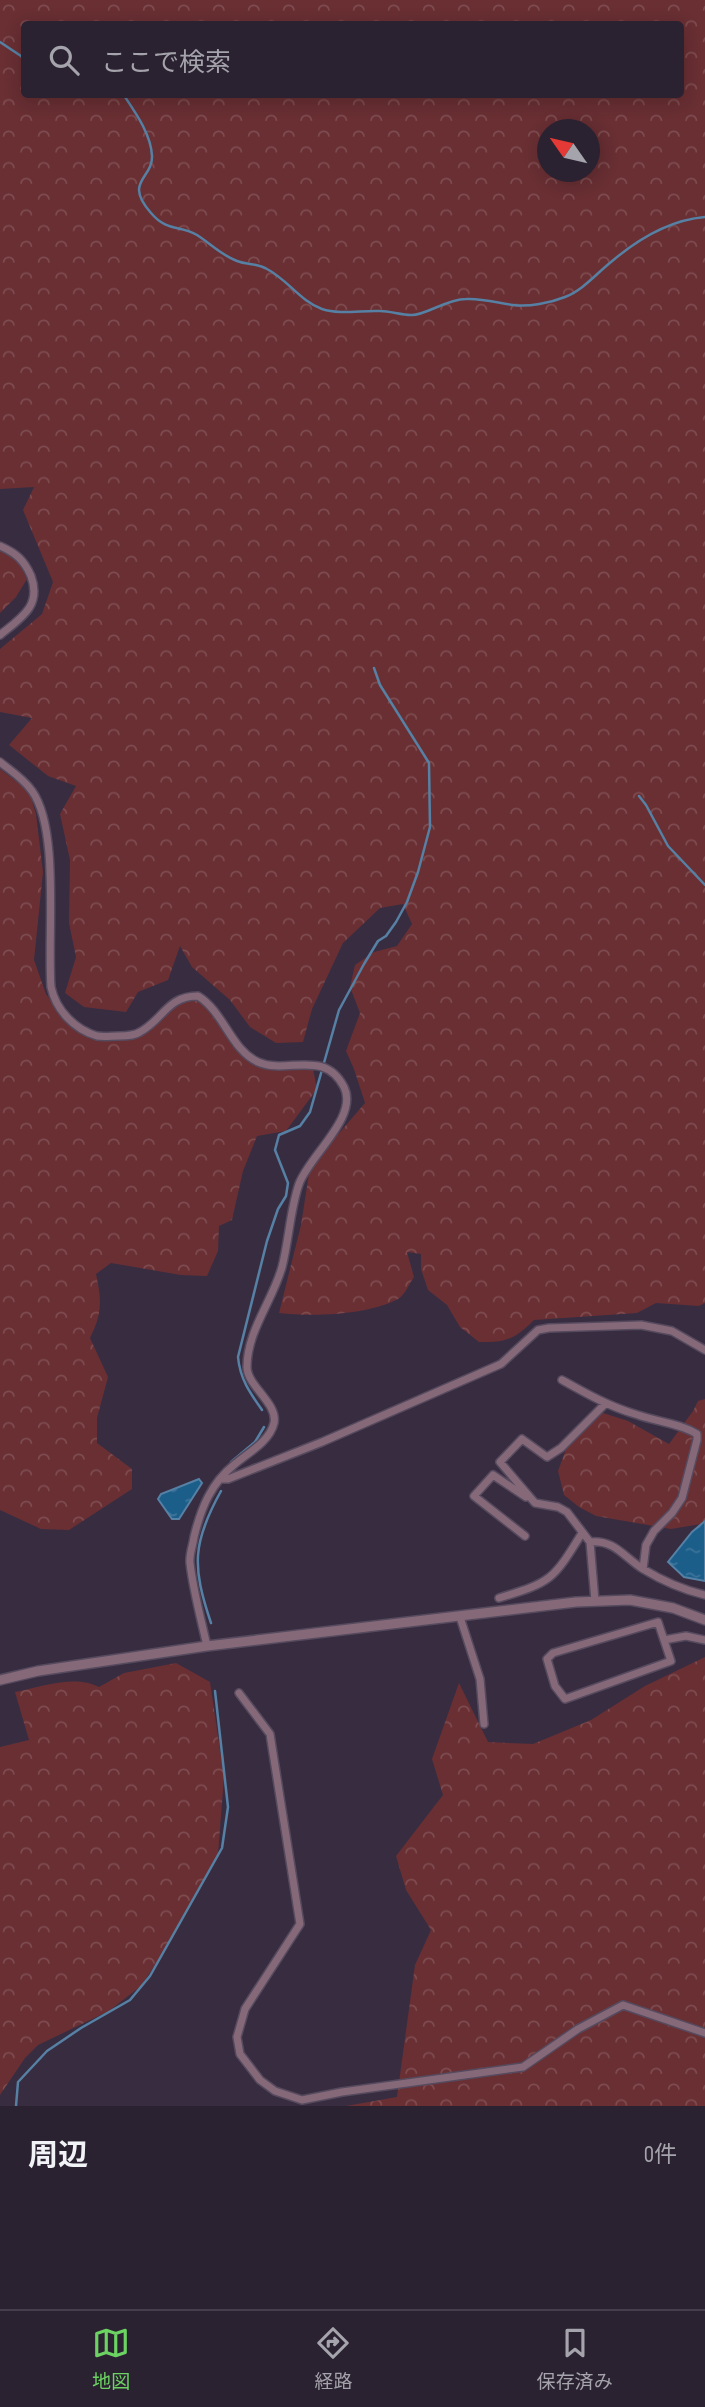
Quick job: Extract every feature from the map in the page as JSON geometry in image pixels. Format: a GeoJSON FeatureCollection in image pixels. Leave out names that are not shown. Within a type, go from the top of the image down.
{"type":"FeatureCollection","features":[{"type":"Feature","properties":{"kind":"street"},"geometry":{"type":"LineString","coordinates":[[0,546],[15,553],[23,561],[35,596],[26,612],[0,635]]}},
{"type":"Feature","properties":{"kind":"street"},"geometry":{"type":"LineString","coordinates":[[0,762],[31,789],[44,813],[48,843],[51,987],[53,997],[65,1017],[97,1036],[127,1035],[139,1033],[167,1006],[181,998],[198,996],[215,1010],[247,1055],[259,1063],[271,1065],[314,1064],[324,1067],[336,1076],[347,1097],[344,1116],[306,1170],[299,1185],[282,1269],[250,1345],[247,1369],[252,1382],[267,1402],[275,1420],[273,1426],[259,1447],[233,1465],[220,1479],[201,1510],[189,1560],[207,1646]]}},
{"type":"Feature","properties":{"kind":"street"},"geometry":{"type":"LineString","coordinates":[[220,1479],[228,1479],[322,1442],[501,1364],[538,1330],[641,1325],[672,1331],[705,1350]]}},
{"type":"Feature","properties":{"kind":"street"},"geometry":{"type":"LineString","coordinates":[[562,1380],[605,1404],[687,1428],[696,1434],[698,1440],[682,1498],[654,1531],[646,1545],[643,1569]]}},
{"type":"Feature","properties":{"kind":"street"},"geometry":{"type":"LineString","coordinates":[[535,1503],[500,1462],[522,1439],[547,1457],[561,1448],[605,1404]]}},
{"type":"Feature","properties":{"kind":"street"},"geometry":{"type":"LineString","coordinates":[[525,1536],[474,1496],[493,1475],[535,1503],[558,1507],[579,1525],[590,1542],[595,1601]]}},
{"type":"Feature","properties":{"kind":"street"},"geometry":{"type":"LineString","coordinates":[[499,1598],[548,1580],[583,1533]]}},
{"type":"Feature","properties":{"kind":"street"},"geometry":{"type":"LineString","coordinates":[[590,1542],[611,1544],[643,1569],[705,1595]]}},
{"type":"Feature","properties":{"kind":"street"},"geometry":{"type":"LineString","coordinates":[[0,1680],[38,1671],[207,1646],[595,1601],[631,1600],[673,1608],[705,1620]]}},
{"type":"Feature","properties":{"kind":"street"},"geometry":{"type":"LineString","coordinates":[[460,1617],[480,1679],[484,1724]]}},
{"type":"Feature","properties":{"kind":"street"},"geometry":{"type":"LineString","coordinates":[[658,1622],[664,1640],[671,1661],[565,1699],[555,1686],[547,1659],[554,1653],[658,1622]]}},
{"type":"Feature","properties":{"kind":"street"},"geometry":{"type":"LineString","coordinates":[[664,1640],[686,1636],[705,1640]]}},
{"type":"Feature","properties":{"kind":"street"},"geometry":{"type":"LineString","coordinates":[[239,1693],[270,1734],[300,1924],[245,2009],[237,2037],[240,2054],[260,2080],[275,2091],[302,2100],[523,2067],[578,2029],[623,2006],[705,2033]]}},
{"type":"Feature","properties":{"kind":"green space"},"geometry":{"type":"Polygon","coordinates":[[[0,0],[705,0],[705,1303],[699,1306],[656,1303],[637,1313],[534,1320],[521,1332],[509,1338],[479,1342],[460,1327],[447,1305],[428,1290],[421,1269],[421,1254],[407,1252],[414,1277],[398,1299],[372,1308],[340,1314],[279,1313],[301,1225],[310,1167],[365,1103],[346,1051],[360,1013],[350,987],[355,965],[374,952],[397,946],[412,924],[403,904],[380,908],[343,943],[312,1009],[303,1042],[276,1043],[250,1027],[230,1000],[192,967],[180,946],[168,980],[138,992],[126,1012],[84,1007],[65,993],[76,957],[69,923],[70,860],[60,814],[76,786],[48,776],[9,745],[32,718],[0,712],[0,649],[42,614],[53,582],[23,510],[34,487],[0,489],[0,0]]]}},
{"type":"Feature","properties":{"kind":"green space"},"geometry":{"type":"Polygon","coordinates":[[[0,547],[17,559],[27,579],[16,597],[0,613],[0,547]]]}},
{"type":"Feature","properties":{"kind":"green space"},"geometry":{"type":"Polygon","coordinates":[[[0,769],[29,791],[36,814],[43,872],[34,960],[46,994],[70,1026],[98,1038],[143,1035],[166,1014],[189,999],[207,999],[241,1044],[262,1061],[312,1064],[317,1089],[286,1131],[257,1136],[243,1171],[232,1220],[219,1226],[218,1251],[207,1276],[181,1275],[111,1263],[96,1274],[100,1307],[90,1338],[108,1377],[97,1418],[97,1443],[132,1469],[132,1489],[69,1530],[41,1529],[0,1510],[0,769]]]}},
{"type":"Feature","properties":{"kind":"green space"},"geometry":{"type":"Polygon","coordinates":[[[705,1399],[705,1520],[701,1524],[671,1529],[596,1516],[564,1495],[558,1471],[566,1449],[579,1428],[603,1413],[628,1421],[669,1444],[698,1401],[705,1399]]]}},
{"type":"Feature","properties":{"kind":"green space"},"geometry":{"type":"Polygon","coordinates":[[[705,1657],[705,2106],[346,2106],[397,2097],[415,1965],[431,1930],[406,1890],[396,1856],[443,1795],[432,1759],[459,1683],[488,1742],[533,1744],[591,1720],[645,1686],[705,1657]]]}},
{"type":"Feature","properties":{"kind":"green space"},"geometry":{"type":"Polygon","coordinates":[[[176,1663],[210,1682],[224,1777],[218,1854],[172,1939],[141,1986],[109,2011],[38,2045],[25,2058],[0,2095],[0,1747],[29,1740],[15,1692],[68,1682],[90,1683],[99,1687],[124,1673],[176,1663]]]}},
{"type":"Feature","properties":{"kind":"water"},"geometry":{"type":"Polygon","coordinates":[[[199,1479],[202,1483],[179,1519],[172,1519],[158,1499],[161,1494],[199,1479]]]}},
{"type":"Feature","properties":{"kind":"water"},"geometry":{"type":"Polygon","coordinates":[[[705,1521],[705,1581],[684,1577],[668,1562],[692,1532],[705,1521]]]}},
{"type":"Feature","properties":{"kind":"waterway"},"geometry":{"type":"LineString","coordinates":[[0,42],[21,56]]}},
{"type":"Feature","properties":{"kind":"waterway"},"geometry":{"type":"LineString","coordinates":[[126,98],[142,124],[151,148],[151,164],[139,187],[139,194],[151,213],[168,226],[197,235],[231,259],[267,269],[307,301],[329,311],[384,311],[417,315],[466,299],[519,305],[553,301],[578,290],[643,238],[667,226],[705,217]]}},
{"type":"Feature","properties":{"kind":"waterway"},"geometry":{"type":"LineString","coordinates":[[262,1410],[243,1379],[238,1357],[267,1241],[278,1209],[286,1196],[288,1183],[275,1150],[279,1135],[300,1126],[310,1112],[339,1010],[378,941],[386,936],[407,902],[430,827],[429,763],[380,685],[374,668]]}},
{"type":"Feature","properties":{"kind":"waterway"},"geometry":{"type":"LineString","coordinates":[[639,796],[668,846],[705,885]]}},
{"type":"Feature","properties":{"kind":"waterway"},"geometry":{"type":"LineString","coordinates":[[231,1462],[255,1442],[264,1427]]}},
{"type":"Feature","properties":{"kind":"waterway"},"geometry":{"type":"LineString","coordinates":[[211,1623],[200,1586],[198,1556],[211,1509],[221,1491]]}},
{"type":"Feature","properties":{"kind":"waterway"},"geometry":{"type":"LineString","coordinates":[[16,2106],[18,2082],[47,2051],[130,2000],[150,1976],[222,1848],[228,1807],[215,1691]]}}]}
